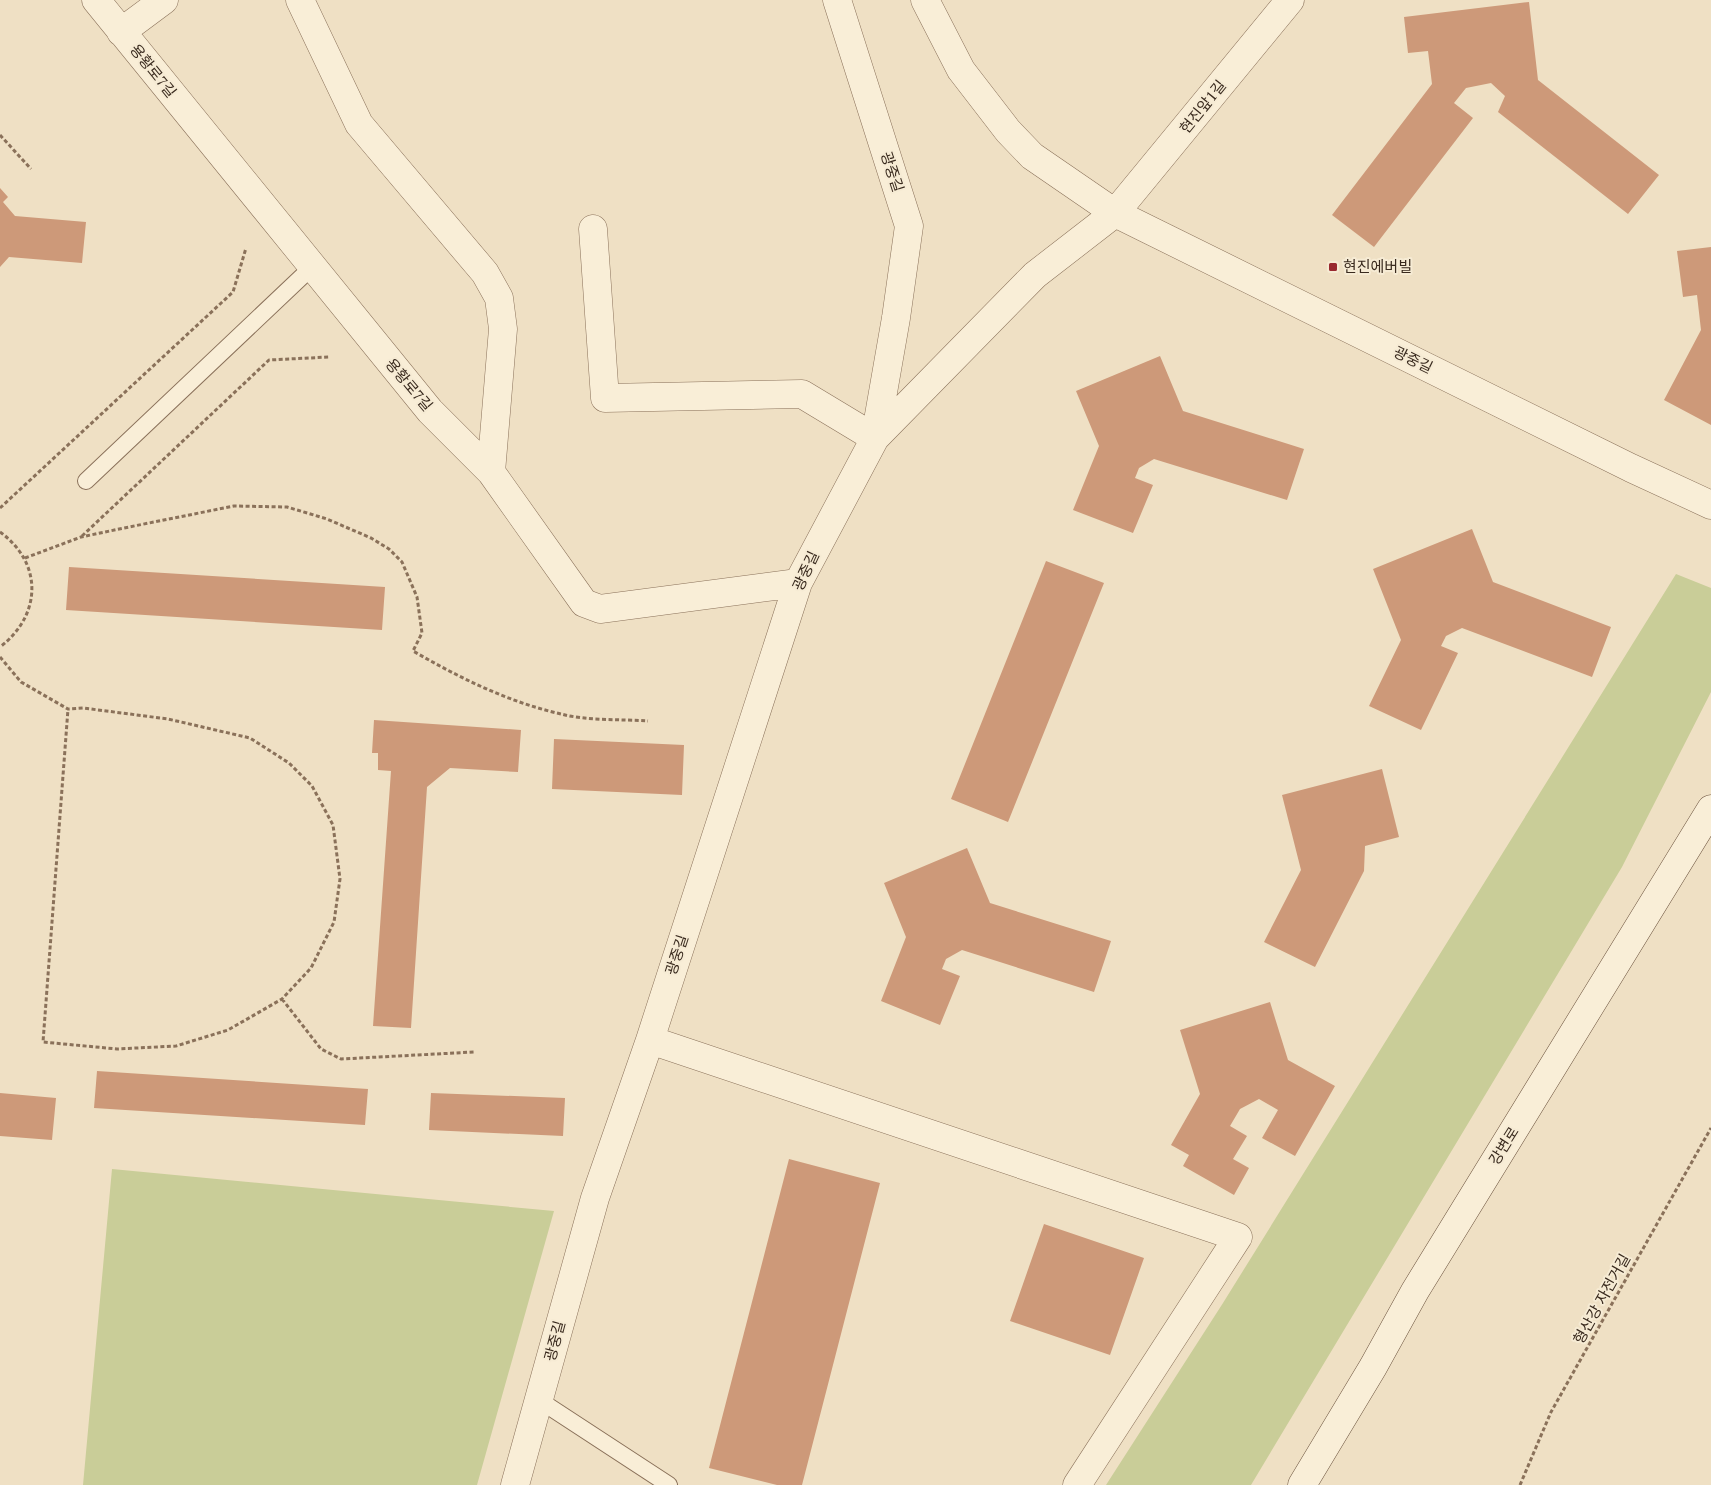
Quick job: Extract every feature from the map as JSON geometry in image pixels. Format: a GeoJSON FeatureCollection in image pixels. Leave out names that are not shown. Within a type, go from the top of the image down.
{"type":"FeatureCollection","features":[{"type":"Feature","properties":{"kind":"street","name":"용황로7길"},"geometry":{"type":"LineString","coordinates":[[96,0],[430,412],[491,472],[584,603],[600,609],[798,583]]}},
{"type":"Feature","properties":{"kind":"street"},"geometry":{"type":"LineString","coordinates":[[121,32],[164,0]]}},
{"type":"Feature","properties":{"kind":"street"},"geometry":{"type":"LineString","coordinates":[[300,0],[359,124],[485,272],[499,298],[503,329],[491,472]]}},
{"type":"Feature","properties":{"kind":"street","name":"광중길"},"geometry":{"type":"LineString","coordinates":[[837,0],[909,226],[875,438]]}},
{"type":"Feature","properties":{"kind":"street","name":"광중길"},"geometry":{"type":"LineString","coordinates":[[926,0],[961,70],[1008,131],[1032,156],[1116,213],[1631,468],[1711,505]]}},
{"type":"Feature","properties":{"kind":"street","name":"현진앞1길"},"geometry":{"type":"LineString","coordinates":[[1116,213],[1290,0]]}},
{"type":"Feature","properties":{"kind":"street","name":"광중길"},"geometry":{"type":"LineString","coordinates":[[515,1485],[594,1198],[650,1040],[798,583],[875,438],[1035,276],[1116,213]]}},
{"type":"Feature","properties":{"kind":"street"},"geometry":{"type":"LineString","coordinates":[[593,229],[605,398],[802,394],[875,438]]}},
{"type":"Feature","properties":{"kind":"street","name":"강변로"},"geometry":{"type":"LineString","coordinates":[[1302,1485],[1373,1367],[1414,1291],[1711,809]]}},
{"type":"Feature","properties":{"kind":"street"},"geometry":{"type":"LineString","coordinates":[[650,1040],[1238,1237],[1077,1485]]}},
{"type":"Feature","properties":{"kind":"lane"},"geometry":{"type":"LineString","coordinates":[[86,481],[312,267]]}},
{"type":"Feature","properties":{"kind":"lane"},"geometry":{"type":"LineString","coordinates":[[538,1400],[668,1485]]}},
{"type":"Feature","properties":{"kind":"path"},"geometry":{"type":"LineString","coordinates":[[0,136],[31,169]]}},
{"type":"Feature","properties":{"kind":"path"},"geometry":{"type":"LineString","coordinates":[[0,508],[233,292],[246,248]]}},
{"type":"Feature","properties":{"kind":"path"},"geometry":{"type":"LineString","coordinates":[[81,537],[269,360],[328,357]]}},
{"type":"Feature","properties":{"kind":"path"},"geometry":{"type":"LineString","coordinates":[[25,558],[81,537],[234,506],[287,507],[327,519],[371,538],[389,549],[402,562],[416,598],[422,633],[413,651],[453,674],[513,700],[562,715],[648,721]]}},
{"type":"Feature","properties":{"kind":"path"},"geometry":{"type":"LineString","coordinates":[[0,532],[13,541],[25,558],[32,578],[32,599],[26,620],[13,637],[0,647]]}},
{"type":"Feature","properties":{"kind":"path"},"geometry":{"type":"LineString","coordinates":[[0,658],[22,682],[68,709],[83,708],[168,719],[250,738],[289,763],[312,786],[333,825],[340,879],[334,922],[312,968],[282,999],[228,1030],[176,1046],[117,1049],[43,1042],[68,709]]}},
{"type":"Feature","properties":{"kind":"path"},"geometry":{"type":"LineString","coordinates":[[282,999],[320,1049],[341,1059],[474,1052]]}},
{"type":"Feature","properties":{"kind":"path","name":"형산강 자전거길"},"geometry":{"type":"LineString","coordinates":[[1520,1485],[1551,1412],[1711,1128]]}},
{"type":"Feature","properties":{"kind":"green space"},"geometry":{"type":"Polygon","coordinates":[[[1676,574],[1711,588],[1711,692],[1622,867],[1251,1485],[1106,1485],[1223,1303],[1676,574]]]}},
{"type":"Feature","properties":{"kind":"green space"},"geometry":{"type":"Polygon","coordinates":[[[112,1169],[554,1211],[477,1485],[83,1485],[112,1169]]]}},
{"type":"Feature","properties":{"kind":"building"},"geometry":{"type":"Polygon","coordinates":[[[1529,2],[1538,80],[1659,175],[1628,214],[1498,112],[1505,96],[1491,83],[1466,88],[1454,103],[1473,118],[1374,247],[1332,215],[1432,84],[1428,51],[1408,53],[1404,17],[1529,2]]]}},
{"type":"Feature","properties":{"kind":"building"},"geometry":{"type":"Polygon","coordinates":[[[0,188],[8,197],[3,202],[15,216],[86,222],[82,263],[9,257],[0,267],[0,188]]]}},
{"type":"Feature","properties":{"kind":"building"},"geometry":{"type":"Polygon","coordinates":[[[1711,247],[1711,425],[1664,400],[1701,330],[1697,295],[1683,297],[1677,251],[1711,247]]]}},
{"type":"Feature","properties":{"kind":"building"},"geometry":{"type":"Polygon","coordinates":[[[1160,356],[1183,411],[1304,449],[1287,500],[1154,459],[1139,468],[1135,478],[1153,485],[1133,533],[1073,510],[1099,446],[1076,391],[1160,356]]]}},
{"type":"Feature","properties":{"kind":"building"},"geometry":{"type":"Polygon","coordinates":[[[1472,529],[1493,582],[1611,627],[1592,677],[1462,628],[1446,636],[1441,646],[1458,653],[1421,730],[1369,706],[1401,640],[1373,569],[1472,529]]]}},
{"type":"Feature","properties":{"kind":"building"},"geometry":{"type":"Polygon","coordinates":[[[1046,561],[1104,583],[1008,822],[951,799],[1046,561]]]}},
{"type":"Feature","properties":{"kind":"building"},"geometry":{"type":"Polygon","coordinates":[[[69,567],[385,587],[382,630],[66,610],[69,567]]]}},
{"type":"Feature","properties":{"kind":"building"},"geometry":{"type":"Polygon","coordinates":[[[374,720],[521,730],[518,772],[450,768],[427,787],[411,1028],[373,1026],[391,771],[378,770],[378,753],[372,753],[374,720]]]}},
{"type":"Feature","properties":{"kind":"building"},"geometry":{"type":"Polygon","coordinates":[[[554,739],[684,745],[682,795],[552,789],[554,739]]]}},
{"type":"Feature","properties":{"kind":"building"},"geometry":{"type":"Polygon","coordinates":[[[1382,769],[1399,837],[1365,846],[1364,871],[1315,967],[1264,942],[1301,870],[1282,795],[1382,769]]]}},
{"type":"Feature","properties":{"kind":"building"},"geometry":{"type":"Polygon","coordinates":[[[967,848],[990,903],[1111,941],[1094,992],[962,950],[946,959],[942,969],[960,976],[940,1025],[881,1001],[906,937],[884,883],[967,848]]]}},
{"type":"Feature","properties":{"kind":"building"},"geometry":{"type":"Polygon","coordinates":[[[1270,1002],[1288,1060],[1335,1086],[1295,1156],[1262,1138],[1278,1110],[1259,1099],[1240,1109],[1230,1126],[1247,1136],[1233,1159],[1249,1168],[1234,1195],[1183,1166],[1189,1155],[1171,1145],[1200,1094],[1180,1030],[1270,1002]]]}},
{"type":"Feature","properties":{"kind":"building"},"geometry":{"type":"Polygon","coordinates":[[[97,1071],[368,1089],[365,1125],[94,1108],[97,1071]]]}},
{"type":"Feature","properties":{"kind":"building"},"geometry":{"type":"Polygon","coordinates":[[[0,1093],[56,1098],[52,1140],[0,1136],[0,1093]]]}},
{"type":"Feature","properties":{"kind":"building"},"geometry":{"type":"Polygon","coordinates":[[[431,1093],[565,1098],[563,1136],[429,1130],[431,1093]]]}},
{"type":"Feature","properties":{"kind":"building"},"geometry":{"type":"Polygon","coordinates":[[[789,1159],[880,1183],[802,1485],[777,1485],[709,1468],[789,1159]]]}},
{"type":"Feature","properties":{"kind":"building"},"geometry":{"type":"Polygon","coordinates":[[[1044,1224],[1144,1258],[1110,1355],[1010,1321],[1044,1224]]]}},
{"type":"Feature","properties":{"kind":"place","name":"현진에버빌"},"geometry":{"type":"Point","coordinates":[1333,267]}}]}
